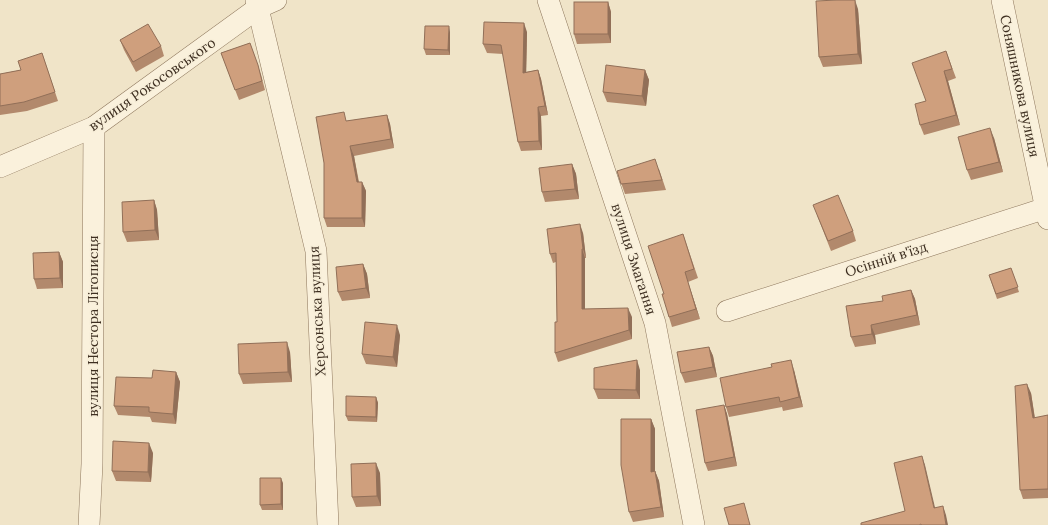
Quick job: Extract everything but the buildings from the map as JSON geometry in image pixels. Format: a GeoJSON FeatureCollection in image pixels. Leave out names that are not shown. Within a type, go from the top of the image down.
{"type":"FeatureCollection","features":[{"type":"Feature","properties":{"kind":"street","name":"вулиця Змагання"},"geometry":{"type":"LineString","coordinates":[[548,0],[656,323],[694,525]]}},
{"type":"Feature","properties":{"kind":"street","name":"Соняшникова вулиця"},"geometry":{"type":"LineString","coordinates":[[1002,0],[1047,214]]}},
{"type":"Feature","properties":{"kind":"street","name":"вулиця Рокосовського"},"geometry":{"type":"LineString","coordinates":[[0,167],[94,127],[263,3]]}},
{"type":"Feature","properties":{"kind":"street","name":"Херсонська вулиця"},"geometry":{"type":"LineString","coordinates":[[263,3],[316,251],[328,525]]}},
{"type":"Feature","properties":{"kind":"street","name":"вулиця Нестора Літописця"},"geometry":{"type":"LineString","coordinates":[[89,525],[92,464],[94,127]]}},
{"type":"Feature","properties":{"kind":"street","name":"Осінній в'їзд"},"geometry":{"type":"LineString","coordinates":[[727,311],[1047,214]]}}]}
